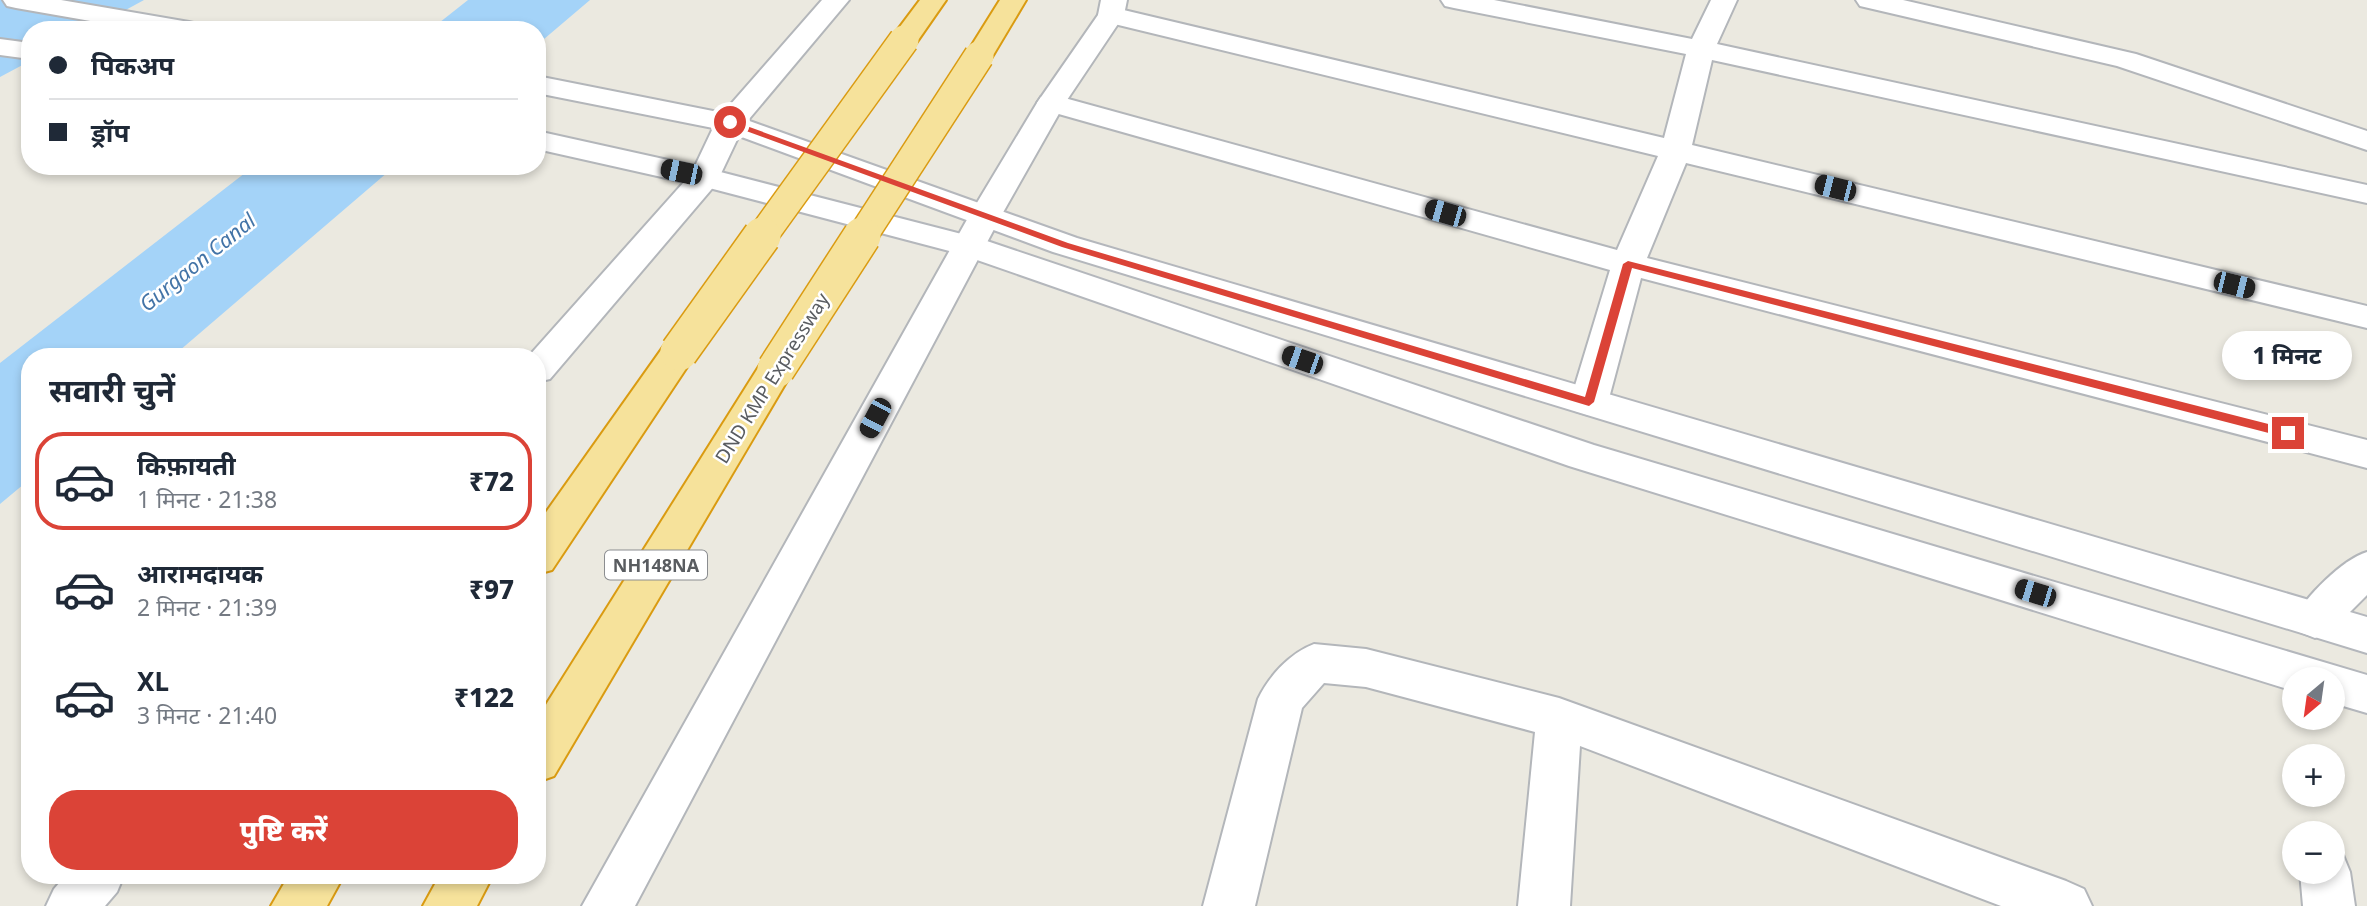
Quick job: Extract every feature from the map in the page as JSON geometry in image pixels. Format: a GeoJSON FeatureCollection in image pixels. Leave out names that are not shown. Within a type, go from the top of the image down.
{"type":"FeatureCollection","features":[{"type":"Feature","properties":{"kind":"highway"},"geometry":{"type":"LineString","coordinates":[[546,545],[679,352],[933,0]]}},
{"type":"Feature","properties":{"kind":"highway","name":"DND KMP Expressway"},"geometry":{"type":"LineString","coordinates":[[546,746],[776,369],[1013,0]]}},
{"type":"Feature","properties":{"kind":"highway"},"geometry":{"type":"LineString","coordinates":[[297,906],[313,884]]}},
{"type":"Feature","properties":{"kind":"highway"},"geometry":{"type":"LineString","coordinates":[[449,906],[462,884]]}},
{"type":"Feature","properties":{"kind":"street"},"geometry":{"type":"LineString","coordinates":[[16,0],[145,21]]}},
{"type":"Feature","properties":{"kind":"street"},"geometry":{"type":"LineString","coordinates":[[546,360],[705,177],[730,122],[836,0]]}},
{"type":"Feature","properties":{"kind":"street"},"geometry":{"type":"LineString","coordinates":[[1454,0],[1701,49],[2367,194]]}},
{"type":"Feature","properties":{"kind":"street"},"geometry":{"type":"LineString","coordinates":[[1589,402],[1628,264],[1676,150],[1701,49],[1724,0]]}},
{"type":"Feature","properties":{"kind":"street"},"geometry":{"type":"LineString","coordinates":[[1869,0],[2126,61],[2367,141]]}},
{"type":"Feature","properties":{"kind":"street"},"geometry":{"type":"LineString","coordinates":[[608,906],[977,231],[1051,103],[1112,8],[1676,150],[2367,317]]}},
{"type":"Feature","properties":{"kind":"street"},"geometry":{"type":"LineString","coordinates":[[0,47],[21,50]]}},
{"type":"Feature","properties":{"kind":"street"},"geometry":{"type":"LineString","coordinates":[[546,85],[730,122],[977,231],[1583,456],[2282,668]]}},
{"type":"Feature","properties":{"kind":"street"},"geometry":{"type":"LineString","coordinates":[[1051,103],[1628,264],[2367,454]]}},
{"type":"Feature","properties":{"kind":"street"},"geometry":{"type":"LineString","coordinates":[[546,142],[705,177],[1078,249],[2367,635]]}},
{"type":"Feature","properties":{"kind":"street"},"geometry":{"type":"LineString","coordinates":[[2315,620],[2367,569]]}},
{"type":"Feature","properties":{"kind":"street"},"geometry":{"type":"LineString","coordinates":[[1229,906],[1282,699],[1314,663],[1366,668],[1559,718],[2066,906]]}},
{"type":"Feature","properties":{"kind":"street"},"geometry":{"type":"LineString","coordinates":[[2345,688],[2367,694]]}},
{"type":"Feature","properties":{"kind":"street"},"geometry":{"type":"LineString","coordinates":[[1544,906],[1559,718]]}},
{"type":"Feature","properties":{"kind":"street"},"geometry":{"type":"LineString","coordinates":[[72,906],[91,884]]}},
{"type":"Feature","properties":{"kind":"street"},"geometry":{"type":"LineString","coordinates":[[2326,884],[2329,906]]}},
{"type":"Feature","properties":{"kind":"water"},"geometry":{"type":"Polygon","coordinates":[[[0,0],[144,0],[106,21],[21,21],[21,66],[0,77],[0,0]]]}},
{"type":"Feature","properties":{"kind":"water"},"geometry":{"type":"Polygon","coordinates":[[[468,0],[590,0],[546,37],[546,21],[441,21],[468,0]]]}},
{"type":"Feature","properties":{"kind":"water","name":"Gurgaon Canal"},"geometry":{"type":"Polygon","coordinates":[[[242,175],[384,175],[183,348],[21,348],[21,486],[0,504],[0,363],[242,175]]]}},
{"type":"Feature","properties":{"kind":"route"},"geometry":{"type":"LineString","coordinates":[[730,122],[1065,245],[1589,402],[1628,264],[2288,433]]}}]}
